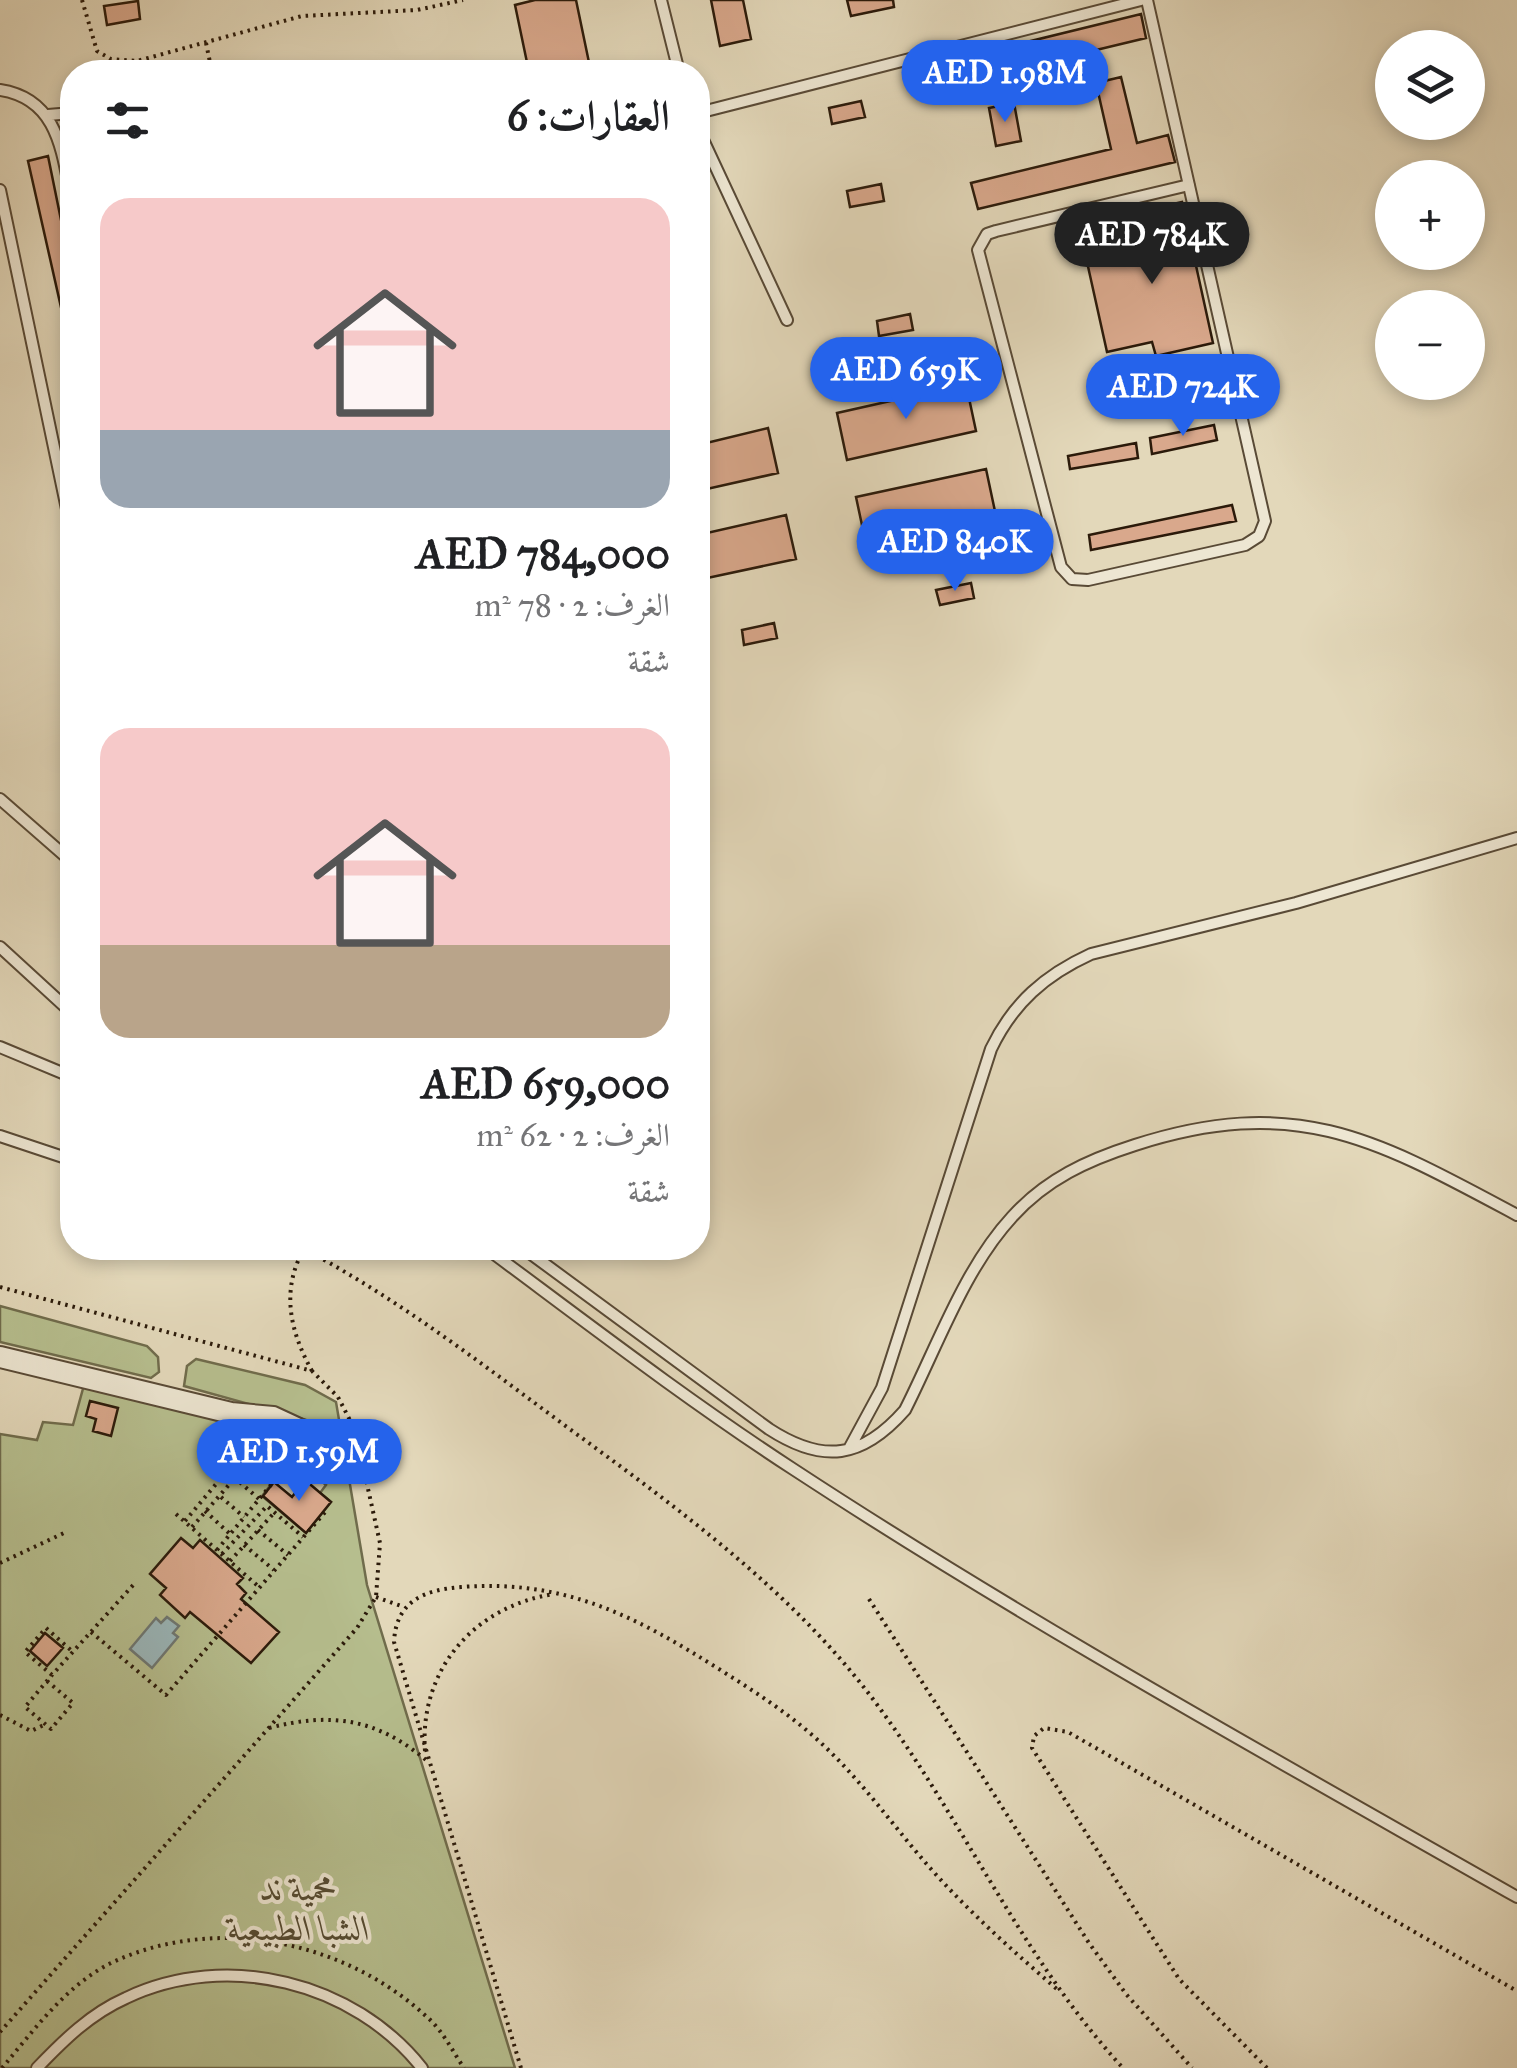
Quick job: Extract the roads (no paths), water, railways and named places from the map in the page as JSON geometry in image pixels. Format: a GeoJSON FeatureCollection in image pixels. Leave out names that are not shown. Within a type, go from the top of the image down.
{"type":"FeatureCollection","features":[{"type":"Feature","properties":{"kind":"street"},"geometry":{"type":"LineString","coordinates":[[0,1357],[231,1413],[259,1414],[298,1426],[304,1445],[289,1462],[268,1457],[248,1427],[231,1413]]}},
{"type":"Feature","properties":{"kind":"lane"},"geometry":{"type":"LineString","coordinates":[[661,0],[676,60]]}},
{"type":"Feature","properties":{"kind":"lane"},"geometry":{"type":"LineString","coordinates":[[710,109],[1144,0],[1189,185],[1264,513],[1264,529],[1245,545],[1088,580],[1072,578],[1061,567],[978,250],[987,234],[996,231],[1189,185]]}},
{"type":"Feature","properties":{"kind":"lane"},"geometry":{"type":"LineString","coordinates":[[0,90],[26,96],[48,115],[60,143]]}},
{"type":"Feature","properties":{"kind":"lane"},"geometry":{"type":"LineString","coordinates":[[48,115],[60,114]]}},
{"type":"Feature","properties":{"kind":"lane"},"geometry":{"type":"LineString","coordinates":[[710,155],[787,320]]}},
{"type":"Feature","properties":{"kind":"lane"},"geometry":{"type":"LineString","coordinates":[[0,190],[60,476]]}},
{"type":"Feature","properties":{"kind":"lane"},"geometry":{"type":"LineString","coordinates":[[0,799],[60,852]]}},
{"type":"Feature","properties":{"kind":"lane"},"geometry":{"type":"LineString","coordinates":[[848,1450],[882,1388],[991,1049],[1021,1001],[1066,966],[1092,954],[1296,903],[1517,838]]}},
{"type":"Feature","properties":{"kind":"lane"},"geometry":{"type":"LineString","coordinates":[[0,947],[60,1002]]}},
{"type":"Feature","properties":{"kind":"lane"},"geometry":{"type":"LineString","coordinates":[[0,1048],[60,1072]]}},
{"type":"Feature","properties":{"kind":"lane"},"geometry":{"type":"LineString","coordinates":[[540,1260],[787,1440],[816,1452],[848,1450],[870,1442],[904,1410],[989,1248],[1010,1219],[1036,1194],[1096,1157],[1189,1128],[1247,1121],[1306,1124],[1364,1138],[1517,1215]]}},
{"type":"Feature","properties":{"kind":"lane"},"geometry":{"type":"LineString","coordinates":[[0,1136],[60,1156]]}},
{"type":"Feature","properties":{"kind":"lane"},"geometry":{"type":"LineString","coordinates":[[502,1260],[698,1405],[888,1530],[1082,1649],[1517,1897]]}},
{"type":"Feature","properties":{"kind":"lane"},"geometry":{"type":"LineString","coordinates":[[37,2068],[76,2028],[127,1997],[184,1979],[244,1975],[302,1985],[357,2010],[405,2046],[422,2068]]}},
{"type":"Feature","properties":{"kind":"water"},"geometry":{"type":"Polygon","coordinates":[[[167,1617],[179,1626],[173,1633],[178,1637],[152,1668],[130,1649],[156,1618],[161,1623],[167,1617]]]}},
{"type":"Feature","properties":{"kind":"park label","name":"محمية ند الشبا الطبيعية"},"geometry":{"type":"Point","coordinates":[299,1908]}}]}
